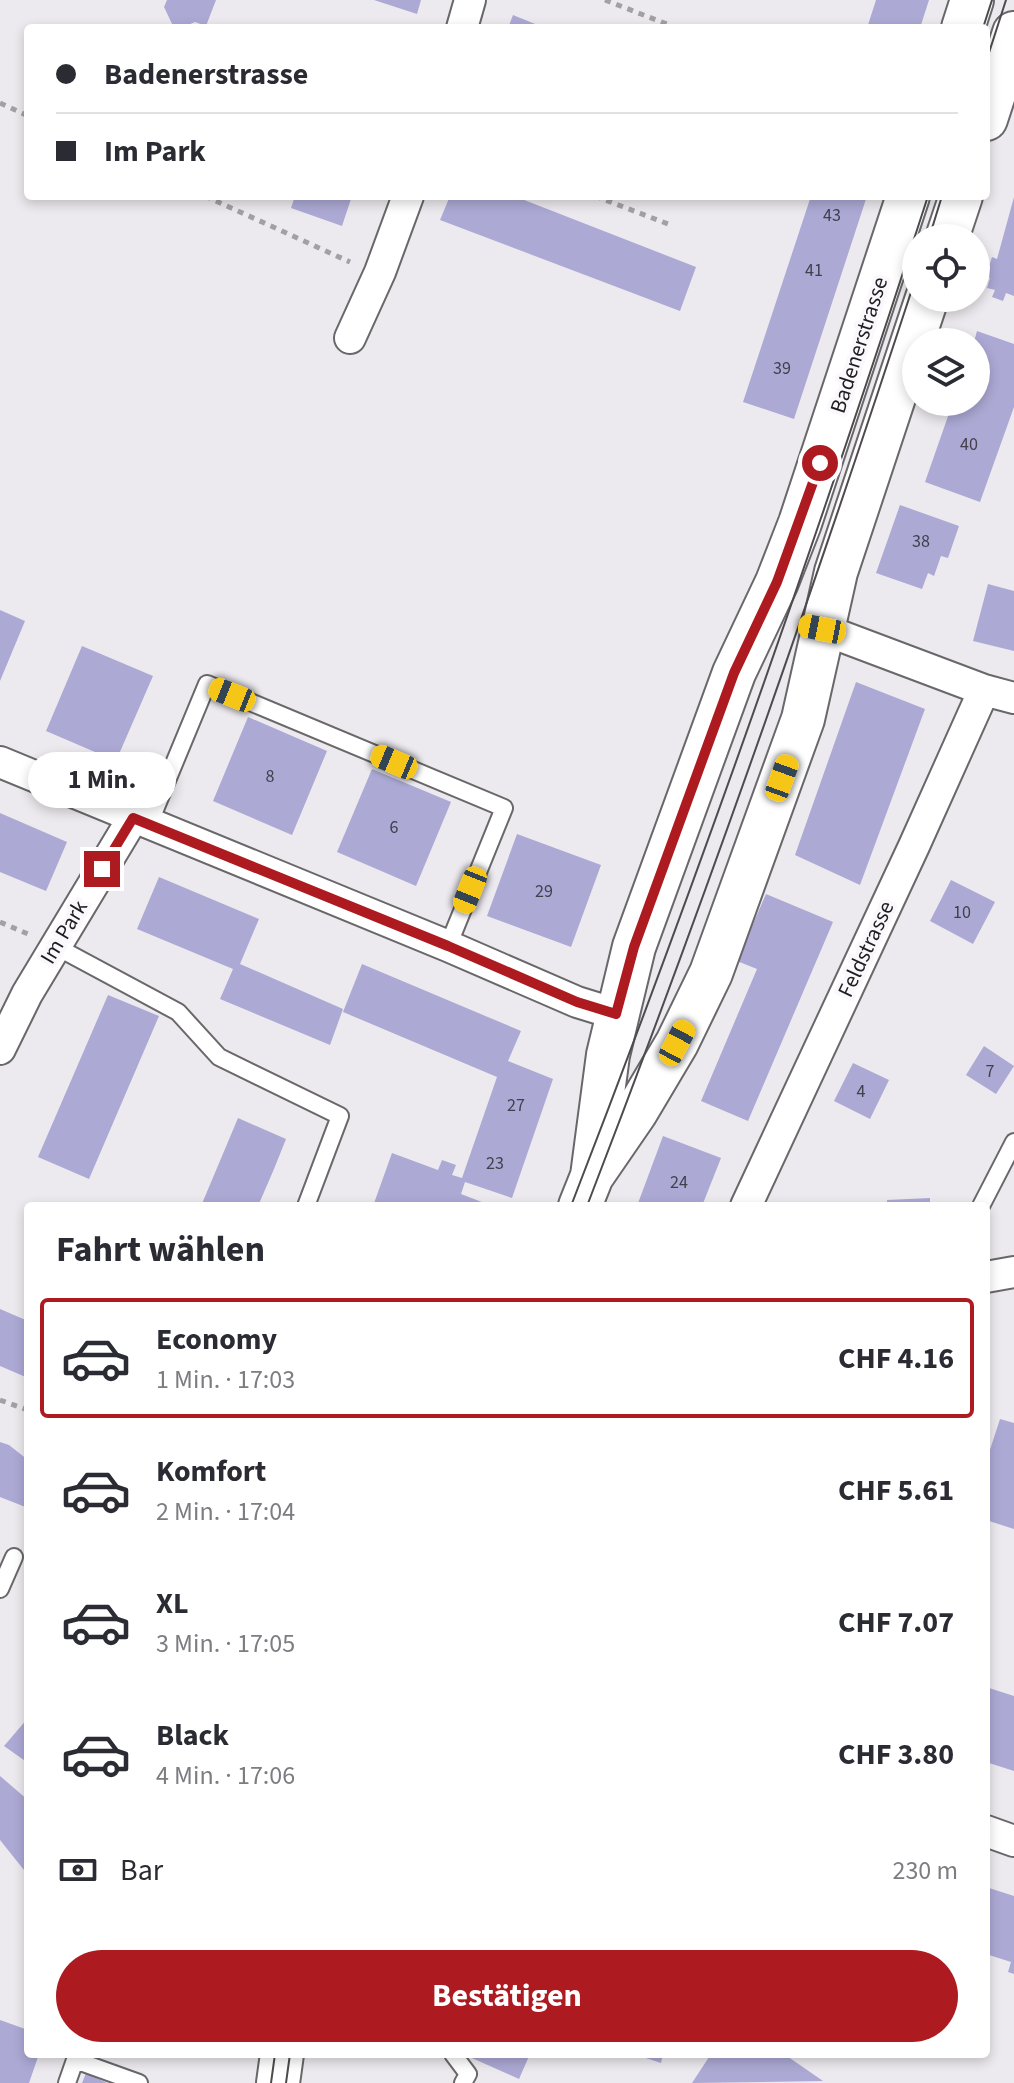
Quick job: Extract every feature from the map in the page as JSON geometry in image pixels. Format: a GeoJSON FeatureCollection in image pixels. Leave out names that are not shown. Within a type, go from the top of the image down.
{"type":"FeatureCollection","features":[{"type":"Feature","properties":{"kind":"main road"},"geometry":{"type":"LineString","coordinates":[[964,24],[972,0]]}},
{"type":"Feature","properties":{"kind":"main road"},"geometry":{"type":"LineString","coordinates":[[990,107],[1014,33]]}},
{"type":"Feature","properties":{"kind":"main road","name":"Badenerstrasse"},"geometry":{"type":"LineString","coordinates":[[586,1191],[616,1014],[634,947],[734,673],[777,582],[800,523],[907,200]]}},
{"type":"Feature","properties":{"kind":"main road"},"geometry":{"type":"LineString","coordinates":[[952,224],[960,200]]}},
{"type":"Feature","properties":{"kind":"main road","name":"Badenerstrasse"},"geometry":{"type":"LineString","coordinates":[[586,1191],[636,1112],[701,995],[803,719],[836,572],[922,312]]}},
{"type":"Feature","properties":{"kind":"main road"},"geometry":{"type":"LineString","coordinates":[[753,631],[776,625],[800,624],[822,629]]}},
{"type":"Feature","properties":{"kind":"main road"},"geometry":{"type":"LineString","coordinates":[[278,2083],[281,2058]]}},
{"type":"Feature","properties":{"kind":"street"},"geometry":{"type":"LineString","coordinates":[[463,24],[470,0]]}},
{"type":"Feature","properties":{"kind":"street"},"geometry":{"type":"LineString","coordinates":[[350,338],[380,272],[407,200]]}},
{"type":"Feature","properties":{"kind":"street"},"geometry":{"type":"LineString","coordinates":[[822,629],[984,690],[1014,698]]}},
{"type":"Feature","properties":{"kind":"street","name":"Feldstrasse"},"geometry":{"type":"LineString","coordinates":[[748,1202],[984,690]]}},
{"type":"Feature","properties":{"kind":"street"},"geometry":{"type":"LineString","coordinates":[[0,762],[577,1002],[616,1014]]}},
{"type":"Feature","properties":{"kind":"street","name":"Im Park"},"geometry":{"type":"LineString","coordinates":[[0,1049],[55,946],[141,821]]}},
{"type":"Feature","properties":{"kind":"street"},"geometry":{"type":"LineString","coordinates":[[990,1276],[1014,1272]]}},
{"type":"Feature","properties":{"kind":"street"},"geometry":{"type":"LineString","coordinates":[[990,1832],[1014,1841]]}},
{"type":"Feature","properties":{"kind":"lane"},"geometry":{"type":"LineString","coordinates":[[141,821],[207,684],[504,808],[448,946]]}},
{"type":"Feature","properties":{"kind":"lane"},"geometry":{"type":"LineString","coordinates":[[55,946],[178,1012],[219,1057],[340,1116],[308,1202]]}},
{"type":"Feature","properties":{"kind":"lane"},"geometry":{"type":"LineString","coordinates":[[983,1202],[1014,1142]]}},
{"type":"Feature","properties":{"kind":"lane"},"geometry":{"type":"LineString","coordinates":[[0,1589],[14,1557]]}},
{"type":"Feature","properties":{"kind":"lane"},"geometry":{"type":"LineString","coordinates":[[67,2083],[76,2058]]}},
{"type":"Feature","properties":{"kind":"lane"},"geometry":{"type":"LineString","coordinates":[[78,2058],[139,2083]]}},
{"type":"Feature","properties":{"kind":"lane"},"geometry":{"type":"LineString","coordinates":[[456,2058],[468,2074],[463,2083]]}},
{"type":"Feature","properties":{"kind":"path"},"geometry":{"type":"LineString","coordinates":[[605,0],[667,24]]}},
{"type":"Feature","properties":{"kind":"path"},"geometry":{"type":"LineString","coordinates":[[0,103],[24,114]]}},
{"type":"Feature","properties":{"kind":"path"},"geometry":{"type":"LineString","coordinates":[[214,200],[366,269],[380,272]]}},
{"type":"Feature","properties":{"kind":"path"},"geometry":{"type":"LineString","coordinates":[[605,200],[668,224]]}},
{"type":"Feature","properties":{"kind":"path"},"geometry":{"type":"LineString","coordinates":[[0,1400],[24,1409]]}},
{"type":"Feature","properties":{"kind":"building"},"geometry":{"type":"Polygon","coordinates":[[[167,0],[216,0],[207,24],[172,24],[164,7],[167,0]]]}},
{"type":"Feature","properties":{"kind":"building"},"geometry":{"type":"Polygon","coordinates":[[[374,0],[421,0],[417,14],[374,0]]]}},
{"type":"Feature","properties":{"kind":"building"},"geometry":{"type":"Polygon","coordinates":[[[876,0],[929,0],[921,24],[868,24],[876,0]]]}},
{"type":"Feature","properties":{"kind":"building"},"geometry":{"type":"Polygon","coordinates":[[[513,15],[535,24],[510,24],[513,15]]]}},
{"type":"Feature","properties":{"kind":"building"},"geometry":{"type":"Polygon","coordinates":[[[1014,197],[1014,296],[1006,293],[1003,301],[992,297],[995,290],[990,289],[990,263],[992,257],[997,259],[1014,197]]]}},
{"type":"Feature","properties":{"kind":"building"},"geometry":{"type":"Polygon","coordinates":[[[294,200],[351,200],[342,226],[291,208],[294,200]]]}},
{"type":"Feature","properties":{"kind":"building"},"geometry":{"type":"Polygon","coordinates":[[[448,200],[524,200],[696,267],[680,311],[440,220],[448,200]]]}},
{"type":"Feature","properties":{"kind":"building"},"geometry":{"type":"Polygon","coordinates":[[[810,200],[866,200],[794,419],[743,402],[810,200]]]}},
{"type":"Feature","properties":{"kind":"building"},"geometry":{"type":"Polygon","coordinates":[[[990,336],[1014,344],[1014,407],[980,502],[925,482],[948,416],[990,416],[990,336]]]}},
{"type":"Feature","properties":{"kind":"building"},"geometry":{"type":"Polygon","coordinates":[[[900,505],[959,526],[948,558],[941,556],[934,576],[928,573],[922,589],[876,573],[900,505]]]}},
{"type":"Feature","properties":{"kind":"building"},"geometry":{"type":"Polygon","coordinates":[[[988,584],[1014,591],[1014,651],[973,641],[988,584]]]}},
{"type":"Feature","properties":{"kind":"building"},"geometry":{"type":"Polygon","coordinates":[[[0,610],[25,621],[0,681],[0,610]]]}},
{"type":"Feature","properties":{"kind":"building"},"geometry":{"type":"Polygon","coordinates":[[[82,646],[153,676],[116,761],[46,731],[82,646]]]}},
{"type":"Feature","properties":{"kind":"building"},"geometry":{"type":"Polygon","coordinates":[[[856,682],[925,709],[860,885],[795,855],[856,682]]]}},
{"type":"Feature","properties":{"kind":"building"},"geometry":{"type":"Polygon","coordinates":[[[248,717],[327,751],[292,835],[213,801],[248,717]]]}},
{"type":"Feature","properties":{"kind":"building"},"geometry":{"type":"Polygon","coordinates":[[[372,769],[451,802],[416,886],[337,852],[372,769]]]}},
{"type":"Feature","properties":{"kind":"building"},"geometry":{"type":"Polygon","coordinates":[[[0,813],[67,842],[46,891],[0,872],[0,813]]]}},
{"type":"Feature","properties":{"kind":"building"},"geometry":{"type":"Polygon","coordinates":[[[517,834],[601,865],[571,947],[487,916],[517,834]]]}},
{"type":"Feature","properties":{"kind":"building"},"geometry":{"type":"Polygon","coordinates":[[[159,877],[259,919],[240,964],[343,1009],[330,1045],[220,999],[233,969],[137,929],[159,877]]]}},
{"type":"Feature","properties":{"kind":"building"},"geometry":{"type":"Polygon","coordinates":[[[951,880],[995,902],[973,944],[930,921],[951,880]]]}},
{"type":"Feature","properties":{"kind":"building"},"geometry":{"type":"Polygon","coordinates":[[[766,894],[833,922],[748,1121],[701,1101],[757,969],[737,961],[766,894]]]}},
{"type":"Feature","properties":{"kind":"building"},"geometry":{"type":"Polygon","coordinates":[[[362,964],[521,1031],[508,1061],[553,1079],[512,1198],[465,1182],[461,1194],[482,1202],[374,1202],[392,1153],[438,1170],[442,1160],[456,1165],[452,1175],[462,1178],[497,1077],[343,1012],[362,964]]]}},
{"type":"Feature","properties":{"kind":"building"},"geometry":{"type":"Polygon","coordinates":[[[108,995],[159,1016],[89,1179],[38,1157],[108,995]]]}},
{"type":"Feature","properties":{"kind":"building"},"geometry":{"type":"Polygon","coordinates":[[[984,1046],[1014,1066],[996,1094],[966,1075],[984,1046]]]}},
{"type":"Feature","properties":{"kind":"building"},"geometry":{"type":"Polygon","coordinates":[[[853,1063],[889,1080],[870,1119],[834,1101],[853,1063]]]}},
{"type":"Feature","properties":{"kind":"building"},"geometry":{"type":"Polygon","coordinates":[[[238,1118],[286,1139],[260,1202],[203,1202],[238,1118]]]}},
{"type":"Feature","properties":{"kind":"building"},"geometry":{"type":"Polygon","coordinates":[[[663,1136],[721,1158],[704,1202],[638,1202],[663,1136]]]}},
{"type":"Feature","properties":{"kind":"building"},"geometry":{"type":"Polygon","coordinates":[[[930,1198],[930,1202],[887,1202],[930,1198]]]}},
{"type":"Feature","properties":{"kind":"building"},"geometry":{"type":"Polygon","coordinates":[[[0,1309],[24,1319],[24,1376],[0,1366],[0,1309]]]}},
{"type":"Feature","properties":{"kind":"building"},"geometry":{"type":"Polygon","coordinates":[[[1000,1419],[1014,1423],[1014,1529],[990,1521],[990,1450],[1000,1419]]]}},
{"type":"Feature","properties":{"kind":"building"},"geometry":{"type":"Polygon","coordinates":[[[0,1442],[24,1457],[24,1506],[0,1497],[0,1442]]]}},
{"type":"Feature","properties":{"kind":"building"},"geometry":{"type":"Polygon","coordinates":[[[990,1688],[1014,1696],[1014,1771],[990,1763],[990,1688]]]}},
{"type":"Feature","properties":{"kind":"building"},"geometry":{"type":"Polygon","coordinates":[[[24,1723],[24,1760],[4,1746],[24,1723]]]}},
{"type":"Feature","properties":{"kind":"building"},"geometry":{"type":"Polygon","coordinates":[[[0,1776],[24,1797],[24,1870],[0,1840],[0,1776]]]}},
{"type":"Feature","properties":{"kind":"building"},"geometry":{"type":"Polygon","coordinates":[[[990,1888],[1014,1896],[1014,1974],[1008,1972],[1011,1962],[990,1955],[990,1888]]]}},
{"type":"Feature","properties":{"kind":"building"},"geometry":{"type":"Polygon","coordinates":[[[0,2020],[24,2029],[24,2058],[38,2058],[29,2083],[0,2083],[0,2020]]]}},
{"type":"Feature","properties":{"kind":"building"},"geometry":{"type":"Polygon","coordinates":[[[472,2058],[528,2058],[519,2079],[472,2058]]]}},
{"type":"Feature","properties":{"kind":"building"},"geometry":{"type":"Polygon","coordinates":[[[646,2058],[662,2058],[661,2063],[646,2058]]]}},
{"type":"Feature","properties":{"kind":"building"},"geometry":{"type":"Polygon","coordinates":[[[708,2058],[790,2058],[823,2081],[692,2083],[708,2058]]]}},
{"type":"Feature","properties":{"kind":"building"},"geometry":{"type":"Polygon","coordinates":[[[86,2073],[107,2083],[82,2083],[86,2073]]]}},
{"type":"Feature","properties":{"kind":"tram line"},"geometry":{"type":"LineString","coordinates":[[984,24],[992,0]]}},
{"type":"Feature","properties":{"kind":"tram line"},"geometry":{"type":"LineString","coordinates":[[990,50],[1006,0]]}},
{"type":"Feature","properties":{"kind":"tram line"},"geometry":{"type":"LineString","coordinates":[[573,1202],[757,704],[927,200]]}},
{"type":"Feature","properties":{"kind":"tram line"},"geometry":{"type":"LineString","coordinates":[[933,224],[941,200]]}},
{"type":"Feature","properties":{"kind":"tram line"},"geometry":{"type":"LineString","coordinates":[[589,1202],[758,744],[904,312]]}},
{"type":"Feature","properties":{"kind":"tram line"},"geometry":{"type":"LineString","coordinates":[[271,2083],[274,2058]]}},
{"type":"Feature","properties":{"kind":"tram line"},"geometry":{"type":"LineString","coordinates":[[286,2083],[289,2058]]}},
{"type":"Feature","properties":{"kind":"route"},"geometry":{"type":"LineString","coordinates":[[102,869],[133,818],[577,1002],[616,1014],[634,947],[734,673],[777,582],[820,463]]}}]}
